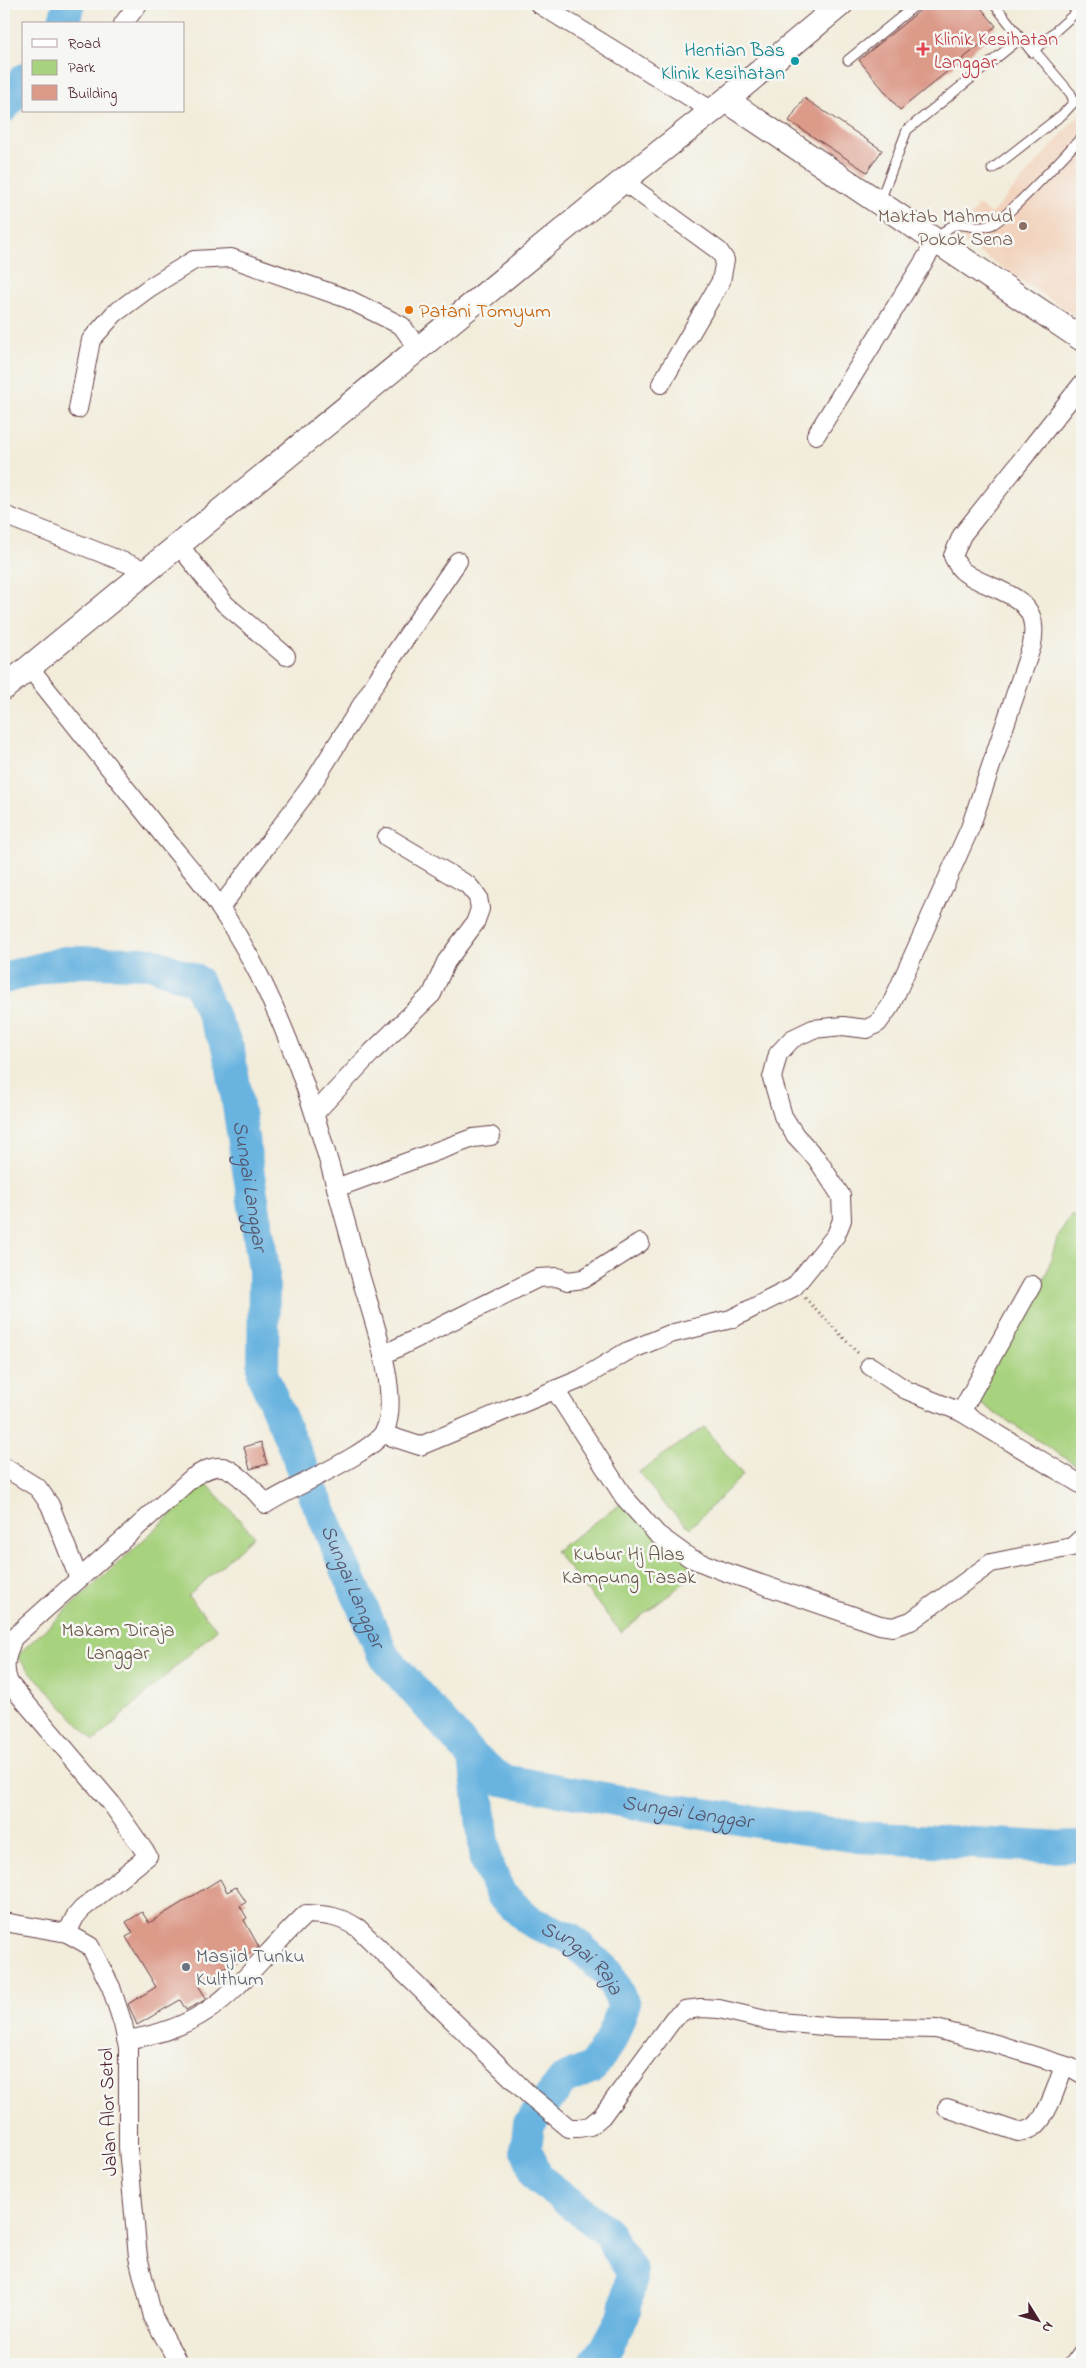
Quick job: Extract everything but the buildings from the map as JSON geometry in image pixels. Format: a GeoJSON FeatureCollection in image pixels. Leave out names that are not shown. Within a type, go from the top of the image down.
{"type":"FeatureCollection","features":[{"type":"Feature","properties":{"kind":"main road"},"geometry":{"type":"LineString","coordinates":[[4,688],[841,4]]}},
{"type":"Feature","properties":{"kind":"main road"},"geometry":{"type":"LineString","coordinates":[[719,105],[879,204],[1082,339]]}},
{"type":"Feature","properties":{"kind":"street"},"geometry":{"type":"LineString","coordinates":[[124,22],[138,4]]}},
{"type":"Feature","properties":{"kind":"street"},"geometry":{"type":"LineString","coordinates":[[539,4],[719,105]]}},
{"type":"Feature","properties":{"kind":"street"},"geometry":{"type":"LineString","coordinates":[[623,181],[719,251],[725,260],[721,281],[661,384]]}},
{"type":"Feature","properties":{"kind":"street"},"geometry":{"type":"LineString","coordinates":[[816,434],[936,242]]}},
{"type":"Feature","properties":{"kind":"street"},"geometry":{"type":"LineString","coordinates":[[78,409],[91,340],[114,314],[149,288],[194,260],[231,258],[348,299],[402,326],[418,349]]}},
{"type":"Feature","properties":{"kind":"street"},"geometry":{"type":"LineString","coordinates":[[383,1434],[420,1446],[581,1379],[626,1352],[670,1334],[731,1319],[794,1287],[836,1235],[842,1220],[841,1196],[817,1159],[795,1135],[783,1116],[772,1078],[778,1054],[792,1039],[814,1029],[843,1026],[867,1029],[878,1022],[891,1005],[970,828],[1032,645],[1034,624],[1027,610],[1016,598],[965,573],[958,566],[953,556],[962,535],[1082,384]]}},
{"type":"Feature","properties":{"kind":"street"},"geometry":{"type":"LineString","coordinates":[[4,515],[147,571]]}},
{"type":"Feature","properties":{"kind":"street"},"geometry":{"type":"LineString","coordinates":[[179,545],[225,604],[286,656]]}},
{"type":"Feature","properties":{"kind":"street"},"geometry":{"type":"LineString","coordinates":[[220,908],[311,786],[380,677],[458,561]]}},
{"type":"Feature","properties":{"kind":"street"},"geometry":{"type":"LineString","coordinates":[[29,667],[220,908],[256,970],[293,1052],[315,1113],[383,1355],[390,1401],[390,1418],[383,1434],[362,1451],[266,1504],[234,1473],[224,1467],[208,1468],[193,1477],[12,1638],[5,1661],[5,1672],[9,1682],[111,1803],[148,1856],[82,1909],[75,1917],[68,1933]]}},
{"type":"Feature","properties":{"kind":"street"},"geometry":{"type":"LineString","coordinates":[[315,1113],[372,1052],[432,994],[446,962],[475,922],[480,909],[478,897],[468,885],[387,837]]}},
{"type":"Feature","properties":{"kind":"street"},"geometry":{"type":"LineString","coordinates":[[336,1188],[473,1138],[491,1136]]}},
{"type":"Feature","properties":{"kind":"street"},"geometry":{"type":"LineString","coordinates":[[383,1355],[538,1278],[557,1277],[568,1281],[583,1279],[640,1243]]}},
{"type":"Feature","properties":{"kind":"street"},"geometry":{"type":"LineString","coordinates":[[961,1412],[1032,1285]]}},
{"type":"Feature","properties":{"kind":"street"},"geometry":{"type":"LineString","coordinates":[[870,1366],[906,1390],[961,1412],[1082,1485]]}},
{"type":"Feature","properties":{"kind":"street"},"geometry":{"type":"LineString","coordinates":[[555,1390],[624,1497],[656,1534],[690,1558],[880,1625],[893,1627],[911,1621],[990,1563],[1079,1546]]}},
{"type":"Feature","properties":{"kind":"street"},"geometry":{"type":"LineString","coordinates":[[6,1472],[38,1488],[50,1505],[79,1579]]}},
{"type":"Feature","properties":{"kind":"street"},"geometry":{"type":"LineString","coordinates":[[126,2040],[164,2032],[199,2017],[212,2009],[244,1980],[306,1914],[331,1915],[358,1928],[528,2094],[569,2128],[590,2126],[602,2116],[674,2018],[685,2010],[701,2008],[719,2009],[770,2021],[834,2027],[936,2029],[1000,2045],[1064,2066],[1082,2074]]}},
{"type":"Feature","properties":{"kind":"street","name":"Jalan Alor Setol"},"geometry":{"type":"LineString","coordinates":[[4,1922],[68,1933],[90,1946],[111,1987],[126,2040],[128,2055],[128,2149],[138,2257],[153,2317],[179,2364]]}},
{"type":"Feature","properties":{"kind":"street"},"geometry":{"type":"LineString","coordinates":[[947,2108],[1018,2132],[1029,2130],[1036,2126],[1046,2110],[1064,2066]]}},
{"type":"Feature","properties":{"kind":"street"},"geometry":{"type":"LineString","coordinates":[[1074,2364],[1082,2353]]}},
{"type":"Feature","properties":{"kind":"lane"},"geometry":{"type":"LineString","coordinates":[[848,60],[917,4]]}},
{"type":"Feature","properties":{"kind":"lane"},"geometry":{"type":"LineString","coordinates":[[992,169],[1063,114],[1074,102],[1071,94],[1034,50],[1032,52],[994,4]]}},
{"type":"Feature","properties":{"kind":"lane"},"geometry":{"type":"LineString","coordinates":[[1034,50],[1082,7]]}},
{"type":"Feature","properties":{"kind":"lane"},"geometry":{"type":"LineString","coordinates":[[879,204],[908,130],[1022,38]]}},
{"type":"Feature","properties":{"kind":"lane"},"geometry":{"type":"LineString","coordinates":[[936,242],[944,230],[951,225],[991,225],[1006,213],[1082,136]]}},
{"type":"Feature","properties":{"kind":"path"},"geometry":{"type":"LineString","coordinates":[[794,1287],[870,1366]]}},
{"type":"Feature","properties":{"kind":"shaded area","name":"Maktab Mahmud Pokok Sena"},"geometry":{"type":"Polygon","coordinates":[[[1082,112],[1082,320],[957,238],[978,205],[991,214],[1082,112]]]}},
{"type":"Feature","properties":{"kind":"green space"},"geometry":{"type":"Polygon","coordinates":[[[1072,1214],[1082,1225],[1082,1469],[972,1398],[1033,1301],[1047,1272],[1057,1239],[1072,1214]]]}},
{"type":"Feature","properties":{"kind":"green space","name":"Kubur Hj Alas Kampung Tasak"},"geometry":{"type":"Polygon","coordinates":[[[704,1427],[743,1475],[690,1528],[664,1504],[639,1472],[704,1427]]]}},
{"type":"Feature","properties":{"kind":"green space","name":"Makam Diraja Langgar"},"geometry":{"type":"Polygon","coordinates":[[[206,1483],[254,1536],[188,1596],[217,1629],[94,1741],[16,1656],[206,1483]]]}},
{"type":"Feature","properties":{"kind":"green space","name":"Kubur Hj Alas Kampung Tasak"},"geometry":{"type":"Polygon","coordinates":[[[629,1498],[703,1568],[621,1632],[555,1551],[629,1498]]]}},
{"type":"Feature","properties":{"kind":"waterway","name":"Sungai Langgar"},"geometry":{"type":"LineString","coordinates":[[64,22],[69,4]]}},
{"type":"Feature","properties":{"kind":"waterway","name":"Sungai Langgar"},"geometry":{"type":"LineString","coordinates":[[4,107],[22,82]]}},
{"type":"Feature","properties":{"kind":"waterway","name":"Sungai Langgar"},"geometry":{"type":"LineString","coordinates":[[4,978],[65,962],[151,963],[197,981],[229,1050],[264,1269],[263,1376],[383,1655],[474,1758],[502,1780],[638,1804],[858,1837],[1049,1847],[1082,1846]]}},
{"type":"Feature","properties":{"kind":"waterway","name":"Sungai Raja"},"geometry":{"type":"LineString","coordinates":[[474,1758],[486,1860],[501,1895],[533,1923],[570,1938],[608,1973],[624,2005],[612,2038],[593,2067],[563,2080],[529,2124],[526,2148],[537,2177],[606,2231],[632,2272],[624,2315],[605,2350],[594,2364]]}},
{"type":"Feature","properties":{"kind":"place","name":"Klinik Kesihatan Langgar"},"geometry":{"type":"Point","coordinates":[923,49]}},
{"type":"Feature","properties":{"kind":"place","name":"Hentian Bas Klinik Kesihatan"},"geometry":{"type":"Point","coordinates":[795,61]}},
{"type":"Feature","properties":{"kind":"place","name":"Maktab Mahmud Pokok Sena"},"geometry":{"type":"Point","coordinates":[1023,226]}},
{"type":"Feature","properties":{"kind":"place","name":"Patani Tomyum"},"geometry":{"type":"Point","coordinates":[409,310]}},
{"type":"Feature","properties":{"kind":"place","name":"Masjid Tunku Kulthum"},"geometry":{"type":"Point","coordinates":[186,1967]}}]}
